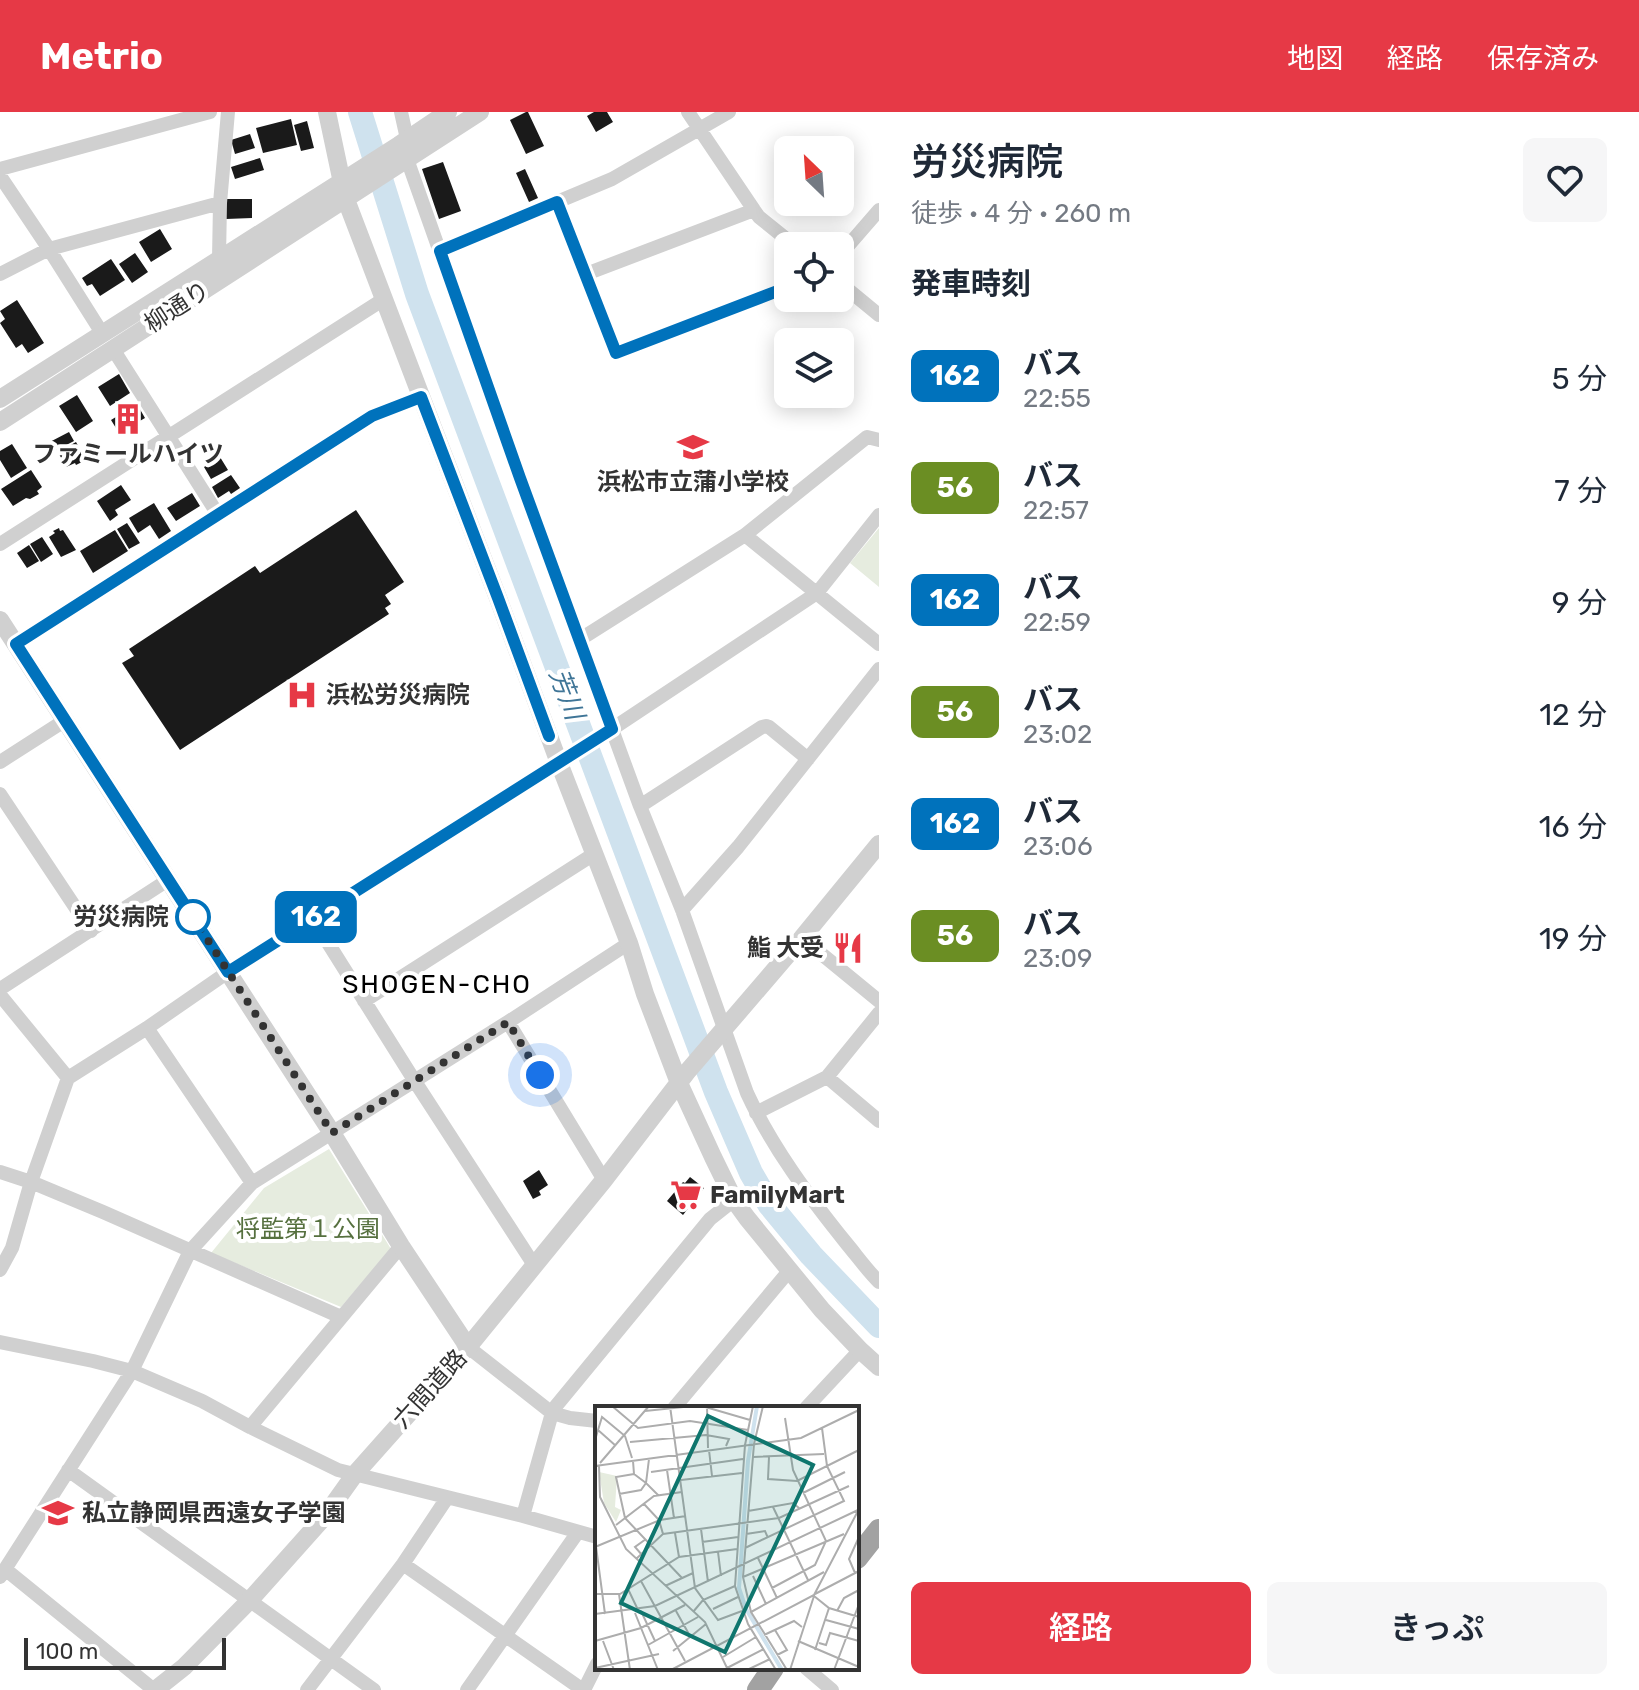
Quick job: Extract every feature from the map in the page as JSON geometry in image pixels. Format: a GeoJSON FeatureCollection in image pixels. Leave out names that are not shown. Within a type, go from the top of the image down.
{"type":"FeatureCollection","features":[{"type":"Feature","properties":{"kind":"highway"},"geometry":{"type":"LineString","coordinates":[[859,1555],[879,1530]]}},
{"type":"Feature","properties":{"kind":"highway"},"geometry":{"type":"LineString","coordinates":[[758,1690],[772,1670]]}},
{"type":"Feature","properties":{"kind":"street"},"geometry":{"type":"LineString","coordinates":[[0,169],[210,112]]}},
{"type":"Feature","properties":{"kind":"street"},"geometry":{"type":"LineString","coordinates":[[219,259],[220,203],[228,112]]}},
{"type":"Feature","properties":{"kind":"street"},"geometry":{"type":"LineString","coordinates":[[327,112],[384,299],[562,761],[645,994],[683,1078],[713,1157],[734,1200],[789,1271],[879,1367]]}},
{"type":"Feature","properties":{"kind":"street"},"geometry":{"type":"LineString","coordinates":[[401,112],[404,151],[610,731],[682,910],[722,1032],[756,1113],[782,1155],[823,1214],[879,1282]]}},
{"type":"Feature","properties":{"kind":"street"},"geometry":{"type":"LineString","coordinates":[[404,151],[448,112]]}},
{"type":"Feature","properties":{"kind":"street"},"geometry":{"type":"LineString","coordinates":[[348,186],[404,151],[480,112]]}},
{"type":"Feature","properties":{"kind":"street"},"geometry":{"type":"LineString","coordinates":[[688,112],[759,217],[778,232]]}},
{"type":"Feature","properties":{"kind":"street"},"geometry":{"type":"LineString","coordinates":[[440,251],[612,179],[729,112]]}},
{"type":"Feature","properties":{"kind":"street"},"geometry":{"type":"LineString","coordinates":[[0,176],[102,333]]}},
{"type":"Feature","properties":{"kind":"street","name":"柳通り"},"geometry":{"type":"LineString","coordinates":[[0,399],[219,259],[348,186]]}},
{"type":"Feature","properties":{"kind":"street","name":"柳通り"},"geometry":{"type":"LineString","coordinates":[[0,422],[113,349],[348,186]]}},
{"type":"Feature","properties":{"kind":"street"},"geometry":{"type":"LineString","coordinates":[[557,202],[616,353],[774,292]]}},
{"type":"Feature","properties":{"kind":"street"},"geometry":{"type":"LineString","coordinates":[[0,274],[49,249],[220,203]]}},
{"type":"Feature","properties":{"kind":"street"},"geometry":{"type":"LineString","coordinates":[[586,274],[754,210]]}},
{"type":"Feature","properties":{"kind":"street"},"geometry":{"type":"LineString","coordinates":[[854,239],[879,210]]}},
{"type":"Feature","properties":{"kind":"street"},"geometry":{"type":"LineString","coordinates":[[854,294],[879,315]]}},
{"type":"Feature","properties":{"kind":"street"},"geometry":{"type":"LineString","coordinates":[[0,544],[384,299]]}},
{"type":"Feature","properties":{"kind":"street"},"geometry":{"type":"LineString","coordinates":[[113,349],[217,513]]}},
{"type":"Feature","properties":{"kind":"street"},"geometry":{"type":"LineString","coordinates":[[16,644],[372,416],[421,397]]}},
{"type":"Feature","properties":{"kind":"street"},"geometry":{"type":"LineString","coordinates":[[579,640],[745,535],[867,437],[879,440]]}},
{"type":"Feature","properties":{"kind":"street"},"geometry":{"type":"LineString","coordinates":[[0,1270],[12,1248],[31,1182],[68,1078],[228,972],[610,731],[817,593],[879,515]]}},
{"type":"Feature","properties":{"kind":"street"},"geometry":{"type":"LineString","coordinates":[[745,535],[879,644]]}},
{"type":"Feature","properties":{"kind":"street"},"geometry":{"type":"LineString","coordinates":[[0,620],[468,1347],[552,1413],[595,1421]]}},
{"type":"Feature","properties":{"kind":"street"},"geometry":{"type":"LineString","coordinates":[[682,910],[738,847],[879,669]]}},
{"type":"Feature","properties":{"kind":"street"},"geometry":{"type":"LineString","coordinates":[[0,762],[64,721]]}},
{"type":"Feature","properties":{"kind":"street"},"geometry":{"type":"LineString","coordinates":[[640,806],[762,727],[769,727],[808,759]]}},
{"type":"Feature","properties":{"kind":"street"},"geometry":{"type":"LineString","coordinates":[[0,794],[91,931]]}},
{"type":"Feature","properties":{"kind":"street"},"geometry":{"type":"LineString","coordinates":[[722,1032],[879,844]]}},
{"type":"Feature","properties":{"kind":"street"},"geometry":{"type":"LineString","coordinates":[[364,1001],[594,854]]}},
{"type":"Feature","properties":{"kind":"street"},"geometry":{"type":"LineString","coordinates":[[0,989],[168,880]]}},
{"type":"Feature","properties":{"kind":"street"},"geometry":{"type":"LineString","coordinates":[[313,919],[534,1265]]}},
{"type":"Feature","properties":{"kind":"street"},"geometry":{"type":"LineString","coordinates":[[802,938],[879,1001]]}},
{"type":"Feature","properties":{"kind":"street"},"geometry":{"type":"LineString","coordinates":[[163,1688],[3,1573],[132,1371],[190,1251],[252,1183],[629,943]]}},
{"type":"Feature","properties":{"kind":"street"},"geometry":{"type":"LineString","coordinates":[[0,995],[68,1078]]}},
{"type":"Feature","properties":{"kind":"street"},"geometry":{"type":"LineString","coordinates":[[756,1113],[827,1077],[879,1013]]}},
{"type":"Feature","properties":{"kind":"street"},"geometry":{"type":"LineString","coordinates":[[508,1022],[604,1180]]}},
{"type":"Feature","properties":{"kind":"street"},"geometry":{"type":"LineString","coordinates":[[147,1028],[252,1183]]}},
{"type":"Feature","properties":{"kind":"street","name":"六間道路"},"geometry":{"type":"LineString","coordinates":[[163,1688],[250,1600],[325,1516],[355,1474],[468,1347],[722,1032]]}},
{"type":"Feature","properties":{"kind":"street"},"geometry":{"type":"LineString","coordinates":[[827,1077],[879,1121]]}},
{"type":"Feature","properties":{"kind":"street"},"geometry":{"type":"LineString","coordinates":[[0,1172],[31,1182],[341,1317]]}},
{"type":"Feature","properties":{"kind":"street"},"geometry":{"type":"LineString","coordinates":[[523,1516],[552,1413],[710,1219],[734,1200]]}},
{"type":"Feature","properties":{"kind":"street"},"geometry":{"type":"LineString","coordinates":[[250,1427],[401,1246]]}},
{"type":"Feature","properties":{"kind":"street"},"geometry":{"type":"LineString","coordinates":[[676,1406],[789,1271]]}},
{"type":"Feature","properties":{"kind":"street"},"geometry":{"type":"LineString","coordinates":[[0,1342],[132,1371],[202,1401],[338,1470],[595,1536]]}},
{"type":"Feature","properties":{"kind":"street"},"geometry":{"type":"LineString","coordinates":[[808,1406],[860,1350]]}},
{"type":"Feature","properties":{"kind":"street"},"geometry":{"type":"LineString","coordinates":[[68,1470],[374,1690]]}},
{"type":"Feature","properties":{"kind":"street"},"geometry":{"type":"LineString","coordinates":[[307,1690],[403,1564],[447,1498]]}},
{"type":"Feature","properties":{"kind":"street"},"geometry":{"type":"LineString","coordinates":[[467,1690],[578,1532]]}},
{"type":"Feature","properties":{"kind":"street"},"geometry":{"type":"LineString","coordinates":[[403,1564],[584,1690],[595,1668]]}},
{"type":"Feature","properties":{"kind":"street"},"geometry":{"type":"LineString","coordinates":[[808,1670],[832,1690]]}},
{"type":"Feature","properties":{"kind":"green space"},"geometry":{"type":"Polygon","coordinates":[[[879,528],[879,587],[850,563],[879,528]]]}},
{"type":"Feature","properties":{"kind":"green space","name":"将監第１公園"},"geometry":{"type":"Polygon","coordinates":[[[329,1149],[391,1249],[341,1307],[211,1253],[264,1188],[329,1149]]]}},
{"type":"Feature","properties":{"kind":"building"},"geometry":{"type":"Polygon","coordinates":[[[526,112],[544,146],[526,154],[510,120],[526,112]]]}},
{"type":"Feature","properties":{"kind":"building"},"geometry":{"type":"Polygon","coordinates":[[[594,112],[607,112],[613,122],[596,132],[587,116],[594,112]]]}},
{"type":"Feature","properties":{"kind":"building"},"geometry":{"type":"Polygon","coordinates":[[[291,119],[297,145],[263,153],[256,128],[291,119]]]}},
{"type":"Feature","properties":{"kind":"building"},"geometry":{"type":"Polygon","coordinates":[[[307,121],[314,148],[301,151],[294,125],[307,121]]]}},
{"type":"Feature","properties":{"kind":"building"},"geometry":{"type":"Polygon","coordinates":[[[250,134],[255,148],[235,154],[231,140],[250,134]]]}},
{"type":"Feature","properties":{"kind":"building"},"geometry":{"type":"Polygon","coordinates":[[[260,158],[264,170],[235,179],[231,167],[260,158]]]}},
{"type":"Feature","properties":{"kind":"building"},"geometry":{"type":"Polygon","coordinates":[[[443,162],[461,211],[439,219],[422,169],[443,162]]]}},
{"type":"Feature","properties":{"kind":"building"},"geometry":{"type":"Polygon","coordinates":[[[525,169],[538,198],[529,202],[516,173],[525,169]]]}},
{"type":"Feature","properties":{"kind":"building"},"geometry":{"type":"Polygon","coordinates":[[[226,199],[252,199],[252,218],[226,219],[226,199]]]}},
{"type":"Feature","properties":{"kind":"building"},"geometry":{"type":"Polygon","coordinates":[[[160,229],[172,249],[151,262],[139,242],[160,229]]]}},
{"type":"Feature","properties":{"kind":"building"},"geometry":{"type":"Polygon","coordinates":[[[135,253],[148,272],[132,283],[119,264],[135,253]]]}},
{"type":"Feature","properties":{"kind":"building"},"geometry":{"type":"Polygon","coordinates":[[[111,259],[125,280],[100,296],[92,284],[87,286],[82,278],[111,259]]]}},
{"type":"Feature","properties":{"kind":"building"},"geometry":{"type":"Polygon","coordinates":[[[17,300],[44,343],[28,353],[22,344],[16,348],[0,323],[5,319],[0,311],[17,300]]]}},
{"type":"Feature","properties":{"kind":"building"},"geometry":{"type":"Polygon","coordinates":[[[119,374],[130,393],[110,406],[98,387],[119,374]]]}},
{"type":"Feature","properties":{"kind":"building"},"geometry":{"type":"Polygon","coordinates":[[[77,395],[93,421],[76,432],[59,406],[77,395]]]}},
{"type":"Feature","properties":{"kind":"building","name":"ファミールハイツ"},"geometry":{"type":"Polygon","coordinates":[[[137,404],[145,418],[119,433],[111,420],[137,404]]]}},
{"type":"Feature","properties":{"kind":"building"},"geometry":{"type":"Polygon","coordinates":[[[69,432],[74,441],[49,454],[44,445],[69,432]]]}},
{"type":"Feature","properties":{"kind":"building"},"geometry":{"type":"Polygon","coordinates":[[[76,442],[86,460],[66,467],[58,452],[76,442]]]}},
{"type":"Feature","properties":{"kind":"building"},"geometry":{"type":"Polygon","coordinates":[[[12,444],[27,468],[11,478],[0,460],[0,451],[12,444]]]}},
{"type":"Feature","properties":{"kind":"building"},"geometry":{"type":"Polygon","coordinates":[[[220,457],[228,470],[211,479],[204,467],[220,457]]]}},
{"type":"Feature","properties":{"kind":"building"},"geometry":{"type":"Polygon","coordinates":[[[31,470],[42,487],[37,491],[39,494],[13,506],[1,489],[31,470]]]}},
{"type":"Feature","properties":{"kind":"building"},"geometry":{"type":"Polygon","coordinates":[[[231,475],[240,488],[218,498],[212,487],[231,475]]]}},
{"type":"Feature","properties":{"kind":"building"},"geometry":{"type":"Polygon","coordinates":[[[121,485],[131,500],[115,510],[118,515],[110,521],[97,501],[121,485]]]}},
{"type":"Feature","properties":{"kind":"building"},"geometry":{"type":"Polygon","coordinates":[[[192,493],[200,506],[176,521],[167,508],[192,493]]]}},
{"type":"Feature","properties":{"kind":"building"},"geometry":{"type":"Polygon","coordinates":[[[154,503],[171,531],[159,539],[150,525],[138,533],[129,518],[154,503]]]}},
{"type":"Feature","properties":{"kind":"building"},"geometry":{"type":"Polygon","coordinates":[[[356,510],[404,582],[385,595],[391,604],[385,608],[389,614],[180,750],[122,663],[134,656],[129,649],[255,566],[260,573],[356,510]]]}},
{"type":"Feature","properties":{"kind":"building"},"geometry":{"type":"Polygon","coordinates":[[[127,523],[140,543],[129,549],[117,529],[127,523]]]}},
{"type":"Feature","properties":{"kind":"building"},"geometry":{"type":"Polygon","coordinates":[[[59,528],[76,550],[61,557],[49,537],[59,528]]]}},
{"type":"Feature","properties":{"kind":"building"},"geometry":{"type":"Polygon","coordinates":[[[115,530],[128,551],[93,573],[80,551],[115,530]]]}},
{"type":"Feature","properties":{"kind":"building"},"geometry":{"type":"Polygon","coordinates":[[[42,537],[53,554],[41,562],[30,544],[42,537]]]}},
{"type":"Feature","properties":{"kind":"building"},"geometry":{"type":"Polygon","coordinates":[[[29,545],[39,561],[27,568],[17,553],[29,545]]]}},
{"type":"Feature","properties":{"kind":"building"},"geometry":{"type":"Polygon","coordinates":[[[539,1170],[548,1185],[539,1191],[541,1195],[533,1199],[523,1181],[539,1170]]]}},
{"type":"Feature","properties":{"kind":"building","name":"FamilyMart"},"geometry":{"type":"Polygon","coordinates":[[[690,1177],[704,1188],[683,1215],[667,1201],[690,1177]]]}},
{"type":"Feature","properties":{"kind":"waterway","name":"芳川"},"geometry":{"type":"LineString","coordinates":[[360,112],[417,294],[716,1092],[751,1173],[769,1204],[811,1255],[879,1326]]}},
{"type":"Feature","properties":{"kind":"bus line","name":"162"},"geometry":{"type":"LineString","coordinates":[[549,736],[421,397],[372,416],[16,644],[228,972],[612,729],[440,251],[557,202],[616,353],[774,293]]}},
{"type":"Feature","properties":{"kind":"place","name":"ファミールハイツ"},"geometry":{"type":"Point","coordinates":[128,419]}},
{"type":"Feature","properties":{"kind":"place","name":"浜松市立蒲小学校"},"geometry":{"type":"Point","coordinates":[693,447]}},
{"type":"Feature","properties":{"kind":"place","name":"浜松労災病院"},"geometry":{"type":"Point","coordinates":[302,695]}},
{"type":"Feature","properties":{"kind":"place","name":"労災病院"},"geometry":{"type":"Point","coordinates":[193,917]}},
{"type":"Feature","properties":{"kind":"place","name":"鮨 大受"},"geometry":{"type":"Point","coordinates":[848,948]}},
{"type":"Feature","properties":{"kind":"place","name":"FamilyMart"},"geometry":{"type":"Point","coordinates":[686,1195]}},
{"type":"Feature","properties":{"kind":"place","name":"私立静岡県西遠女子学園"},"geometry":{"type":"Point","coordinates":[58,1513]}},
{"type":"Feature","properties":{"kind":"district","name":"SHOGEN-CHO"},"geometry":{"type":"Point","coordinates":[437,984]}},
{"type":"Feature","properties":{"kind":"route"},"geometry":{"type":"LineString","coordinates":[[193,917],[332,1133],[508,1022],[540,1075]]}}]}
